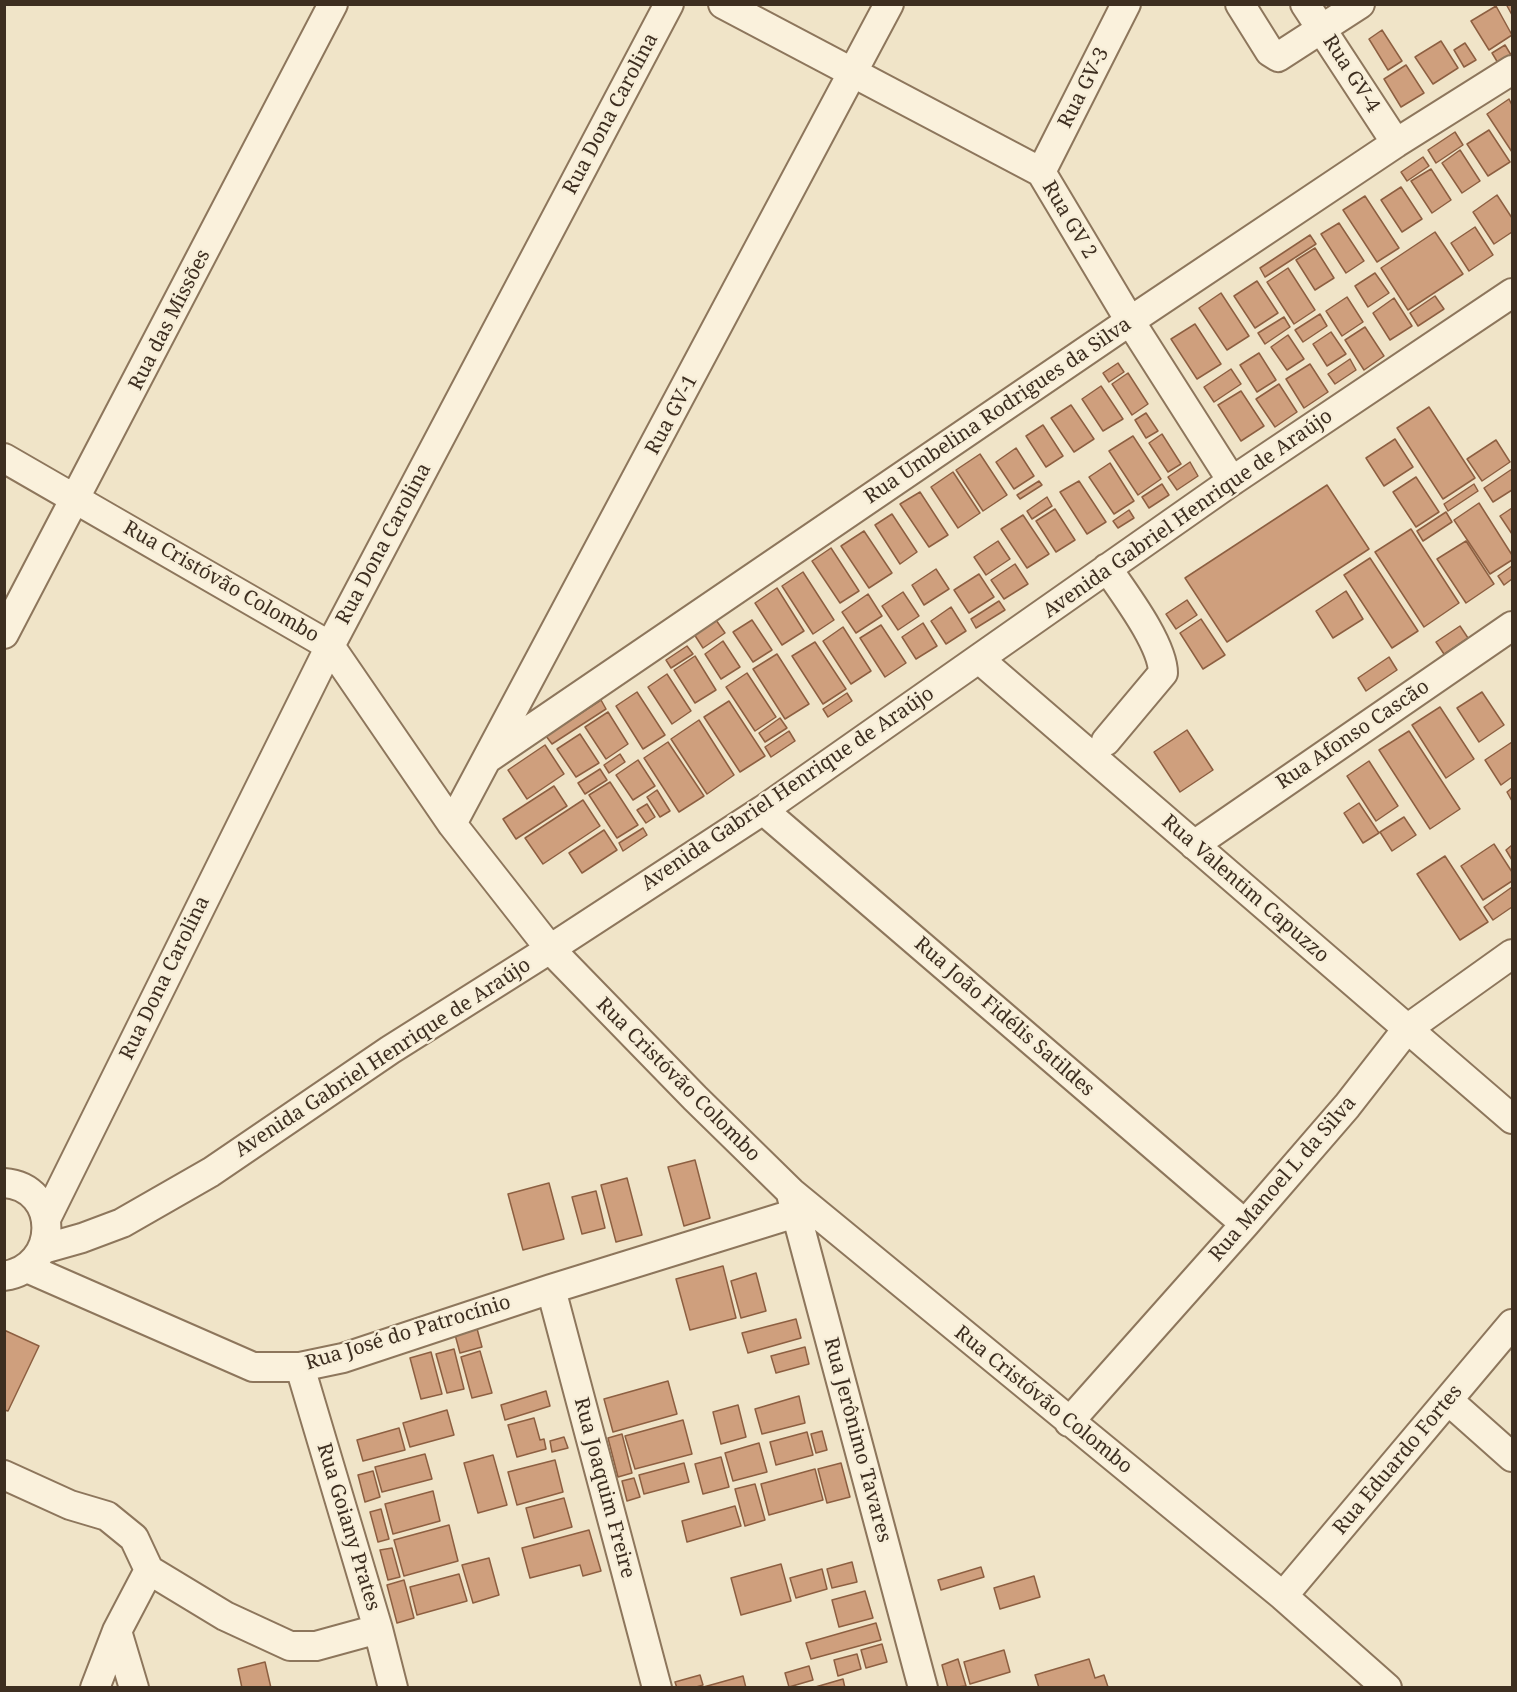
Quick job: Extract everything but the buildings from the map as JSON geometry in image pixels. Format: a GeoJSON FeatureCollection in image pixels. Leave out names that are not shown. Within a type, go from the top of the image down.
{"type":"FeatureCollection","features":[{"type":"Feature","properties":{"kind":"street","name":"Rua das Missões"},"geometry":{"type":"LineString","coordinates":[[4,634],[333,4]]}},
{"type":"Feature","properties":{"kind":"street","name":"Rua Dona Carolina"},"geometry":{"type":"LineString","coordinates":[[46,1219],[330,646],[669,4]]}},
{"type":"Feature","properties":{"kind":"street","name":"Rua GV 2"},"geometry":{"type":"LineString","coordinates":[[723,4],[1041,172],[1130,321],[1232,481]]}},
{"type":"Feature","properties":{"kind":"street","name":"Rua GV-1"},"geometry":{"type":"LineString","coordinates":[[452,824],[855,73],[889,4]]}},
{"type":"Feature","properties":{"kind":"street","name":"Rua GV-3"},"geometry":{"type":"LineString","coordinates":[[1041,172],[1126,4]]}},
{"type":"Feature","properties":{"kind":"street"},"geometry":{"type":"LineString","coordinates":[[1240,4],[1270,52],[1278,57],[1360,4]]}},
{"type":"Feature","properties":{"kind":"street","name":"Rua GV-4"},"geometry":{"type":"LineString","coordinates":[[1305,4],[1396,143]]}},
{"type":"Feature","properties":{"kind":"street","name":"Rua Umbelina Rodrigues da Silva"},"geometry":{"type":"LineString","coordinates":[[488,759],[1130,321],[1396,143],[1512,70]]}},
{"type":"Feature","properties":{"kind":"street","name":"Avenida Gabriel Henrique de Araújo"},"geometry":{"type":"LineString","coordinates":[[25,1264],[122,1223],[211,1172],[390,1050],[550,949],[762,810],[1232,481],[1509,302]]}},
{"type":"Feature","properties":{"kind":"street","name":"Rua Cristóvão Colombo"},"geometry":{"type":"LineString","coordinates":[[4,458],[77,498],[330,646],[452,824],[550,949],[794,1203],[1069,1422],[1282,1596],[1387,1688]]}},
{"type":"Feature","properties":{"kind":"street"},"geometry":{"type":"LineString","coordinates":[[1106,741],[1163,673],[1163,662],[1138,612],[1107,568]]}},
{"type":"Feature","properties":{"kind":"street","name":"Rua Afonso Cascão"},"geometry":{"type":"LineString","coordinates":[[1194,845],[1512,626]]}},
{"type":"Feature","properties":{"kind":"street","name":"Rua Valentim Capuzzo"},"geometry":{"type":"LineString","coordinates":[[979,658],[1512,1119]]}},
{"type":"Feature","properties":{"kind":"street","name":"Rua João Fidélis Satildes"},"geometry":{"type":"LineString","coordinates":[[762,810],[1245,1224]]}},
{"type":"Feature","properties":{"kind":"street","name":"Rua Manoel L da Silva"},"geometry":{"type":"LineString","coordinates":[[1069,1422],[1347,1106],[1407,1029],[1512,954]]}},
{"type":"Feature","properties":{"kind":"street"},"geometry":{"type":"LineString","coordinates":[[7,1179],[24,1188],[34,1197],[42,1207],[46,1219],[47,1234],[25,1264]]}},
{"type":"Feature","properties":{"kind":"street","name":"Rua José do Patrocínio"},"geometry":{"type":"LineString","coordinates":[[25,1264],[252,1367],[300,1368],[343,1358],[551,1289],[794,1203]]}},
{"type":"Feature","properties":{"kind":"street","name":"Rua Jerônimo Tavares"},"geometry":{"type":"LineString","coordinates":[[794,1203],[922,1688]]}},
{"type":"Feature","properties":{"kind":"street","name":"Rua Joaquim Freire"},"geometry":{"type":"LineString","coordinates":[[551,1289],[657,1688]]}},
{"type":"Feature","properties":{"kind":"street","name":"Rua Eduardo Fortes"},"geometry":{"type":"LineString","coordinates":[[1282,1596],[1512,1324]]}},
{"type":"Feature","properties":{"kind":"street","name":"Rua Goiany Prates"},"geometry":{"type":"LineString","coordinates":[[300,1368],[378,1629],[393,1688]]}},
{"type":"Feature","properties":{"kind":"street"},"geometry":{"type":"LineString","coordinates":[[1449,1401],[1512,1457]]}},
{"type":"Feature","properties":{"kind":"street"},"geometry":{"type":"LineString","coordinates":[[4,1475],[70,1505],[107,1516],[134,1538],[149,1570],[225,1616],[290,1646],[316,1646],[378,1629]]}},
{"type":"Feature","properties":{"kind":"street"},"geometry":{"type":"LineString","coordinates":[[95,1688],[117,1631],[149,1570]]}},
{"type":"Feature","properties":{"kind":"street"},"geometry":{"type":"LineString","coordinates":[[117,1631],[134,1688]]}}]}
